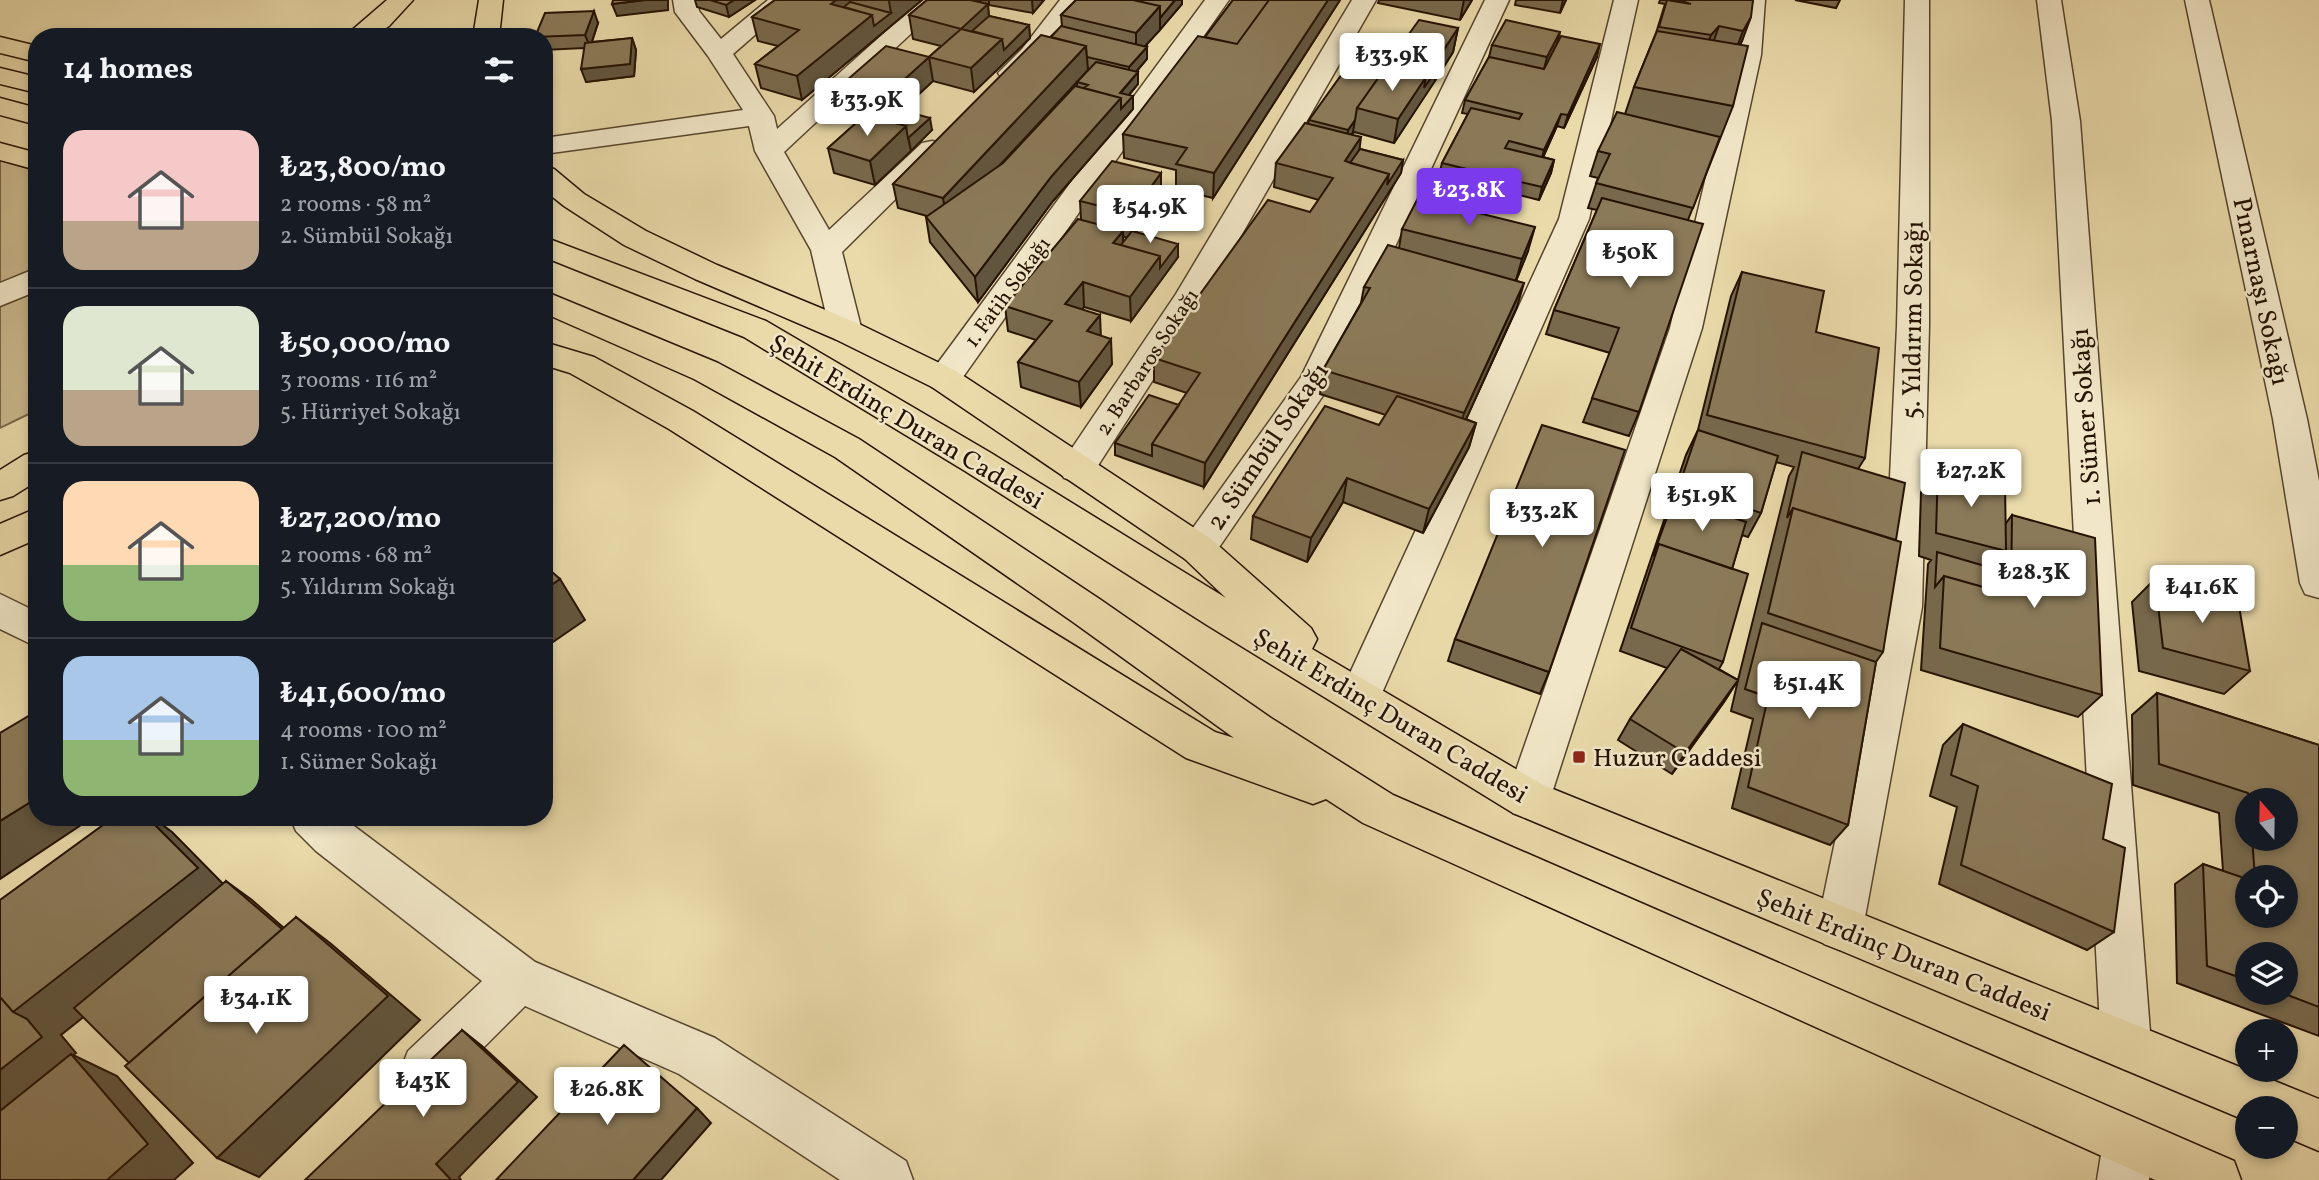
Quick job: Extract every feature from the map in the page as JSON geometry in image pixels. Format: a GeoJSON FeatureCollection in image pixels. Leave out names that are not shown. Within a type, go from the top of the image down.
{"type":"FeatureCollection","features":[{"type":"Feature","properties":{"kind":"main road"},"geometry":{"type":"LineString","coordinates":[[370,28],[401,0]]}},
{"type":"Feature","properties":{"kind":"main road"},"geometry":{"type":"LineString","coordinates":[[407,24],[413,0]]}},
{"type":"Feature","properties":{"kind":"main road"},"geometry":{"type":"LineString","coordinates":[[487,28],[491,0]]}},
{"type":"Feature","properties":{"kind":"main road"},"geometry":{"type":"LineString","coordinates":[[0,45],[28,52]]}},
{"type":"Feature","properties":{"kind":"main road"},"geometry":{"type":"LineString","coordinates":[[0,76],[28,83]]}},
{"type":"Feature","properties":{"kind":"main road"},"geometry":{"type":"LineString","coordinates":[[0,106],[28,114]]}},
{"type":"Feature","properties":{"kind":"main road"},"geometry":{"type":"LineString","coordinates":[[0,150],[28,159]]}},
{"type":"Feature","properties":{"kind":"main road"},"geometry":{"type":"LineString","coordinates":[[553,182],[574,200],[635,238],[706,272],[846,331],[944,379],[1198,550],[1360,697]]}},
{"type":"Feature","properties":{"kind":"main road","name":"Şehit Erdinç Duran Caddesi"},"geometry":{"type":"LineString","coordinates":[[553,250],[755,329],[978,461],[1528,799],[2249,1096]]}},
{"type":"Feature","properties":{"kind":"main road","name":"Şehit Erdinç Duran Caddesi"},"geometry":{"type":"LineString","coordinates":[[553,304],[706,371],[846,448],[1256,730],[1378,809],[2126,1161],[2215,1180]]}},
{"type":"Feature","properties":{"kind":"main road"},"geometry":{"type":"LineString","coordinates":[[553,356],[582,365],[681,420],[1201,744],[1378,809]]}},
{"type":"Feature","properties":{"kind":"main road"},"geometry":{"type":"LineString","coordinates":[[0,487],[28,470]]}},
{"type":"Feature","properties":{"kind":"main road"},"geometry":{"type":"LineString","coordinates":[[0,541],[28,527]]}},
{"type":"Feature","properties":{"kind":"main road"},"geometry":{"type":"LineString","coordinates":[[2298,1116],[2319,1125]]}},
{"type":"Feature","properties":{"kind":"street"},"geometry":{"type":"LineString","coordinates":[[685,0],[687,12],[719,52],[760,116],[769,151],[826,250],[846,331]]}},
{"type":"Feature","properties":{"kind":"street"},"geometry":{"type":"LineString","coordinates":[[719,52],[783,0]]}},
{"type":"Feature","properties":{"kind":"street"},"geometry":{"type":"LineString","coordinates":[[769,151],[935,0]]}},
{"type":"Feature","properties":{"kind":"street"},"geometry":{"type":"LineString","coordinates":[[992,91],[1031,54],[1073,0]]}},
{"type":"Feature","properties":{"kind":"street","name":"1. Fatih Sokağı"},"geometry":{"type":"LineString","coordinates":[[944,379],[1217,0]]}},
{"type":"Feature","properties":{"kind":"street","name":"2. Barbaros Sokağı"},"geometry":{"type":"LineString","coordinates":[[1077,469],[1190,297],[1364,0]]}},
{"type":"Feature","properties":{"kind":"street","name":"2. Sümbül Sokağı"},"geometry":{"type":"LineString","coordinates":[[1198,550],[1316,381],[1497,0]]}},
{"type":"Feature","properties":{"kind":"street"},"geometry":{"type":"LineString","coordinates":[[1360,697],[1574,219],[1626,0]]}},
{"type":"Feature","properties":{"kind":"street"},"geometry":{"type":"LineString","coordinates":[[1528,799],[1686,327],[1748,55],[1754,0]]}},
{"type":"Feature","properties":{"kind":"street","name":"5. Yıldırım Sokağı"},"geometry":{"type":"LineString","coordinates":[[1840,928],[1903,607],[1913,326],[1917,0]]}},
{"type":"Feature","properties":{"kind":"street","name":"1. Sümer Sokağı"},"geometry":{"type":"LineString","coordinates":[[2049,0],[2066,121],[2126,1045]]}},
{"type":"Feature","properties":{"kind":"street","name":"Pınarnaşı Sokağı"},"geometry":{"type":"LineString","coordinates":[[2197,0],[2290,419],[2319,583]]}},
{"type":"Feature","properties":{"kind":"street"},"geometry":{"type":"LineString","coordinates":[[553,145],[760,116]]}},
{"type":"Feature","properties":{"kind":"street"},"geometry":{"type":"LineString","coordinates":[[826,250],[953,129]]}},
{"type":"Feature","properties":{"kind":"street"},"geometry":{"type":"LineString","coordinates":[[0,296],[28,282]]}},
{"type":"Feature","properties":{"kind":"street"},"geometry":{"type":"LineString","coordinates":[[0,610],[28,626]]}},
{"type":"Feature","properties":{"kind":"street"},"geometry":{"type":"LineString","coordinates":[[321,826],[518,979],[697,1056],[887,1180]]}},
{"type":"Feature","properties":{"kind":"street"},"geometry":{"type":"LineString","coordinates":[[390,1104],[518,979]]}},
{"type":"Feature","properties":{"kind":"shaded area"},"geometry":{"type":"Polygon","coordinates":[[[0,160],[28,168],[28,414],[0,428],[0,160]]]}},
{"type":"Feature","properties":{"kind":"building"},"geometry":{"type":"Polygon","coordinates":[[[613,0],[645,0],[612,4],[613,0]]]}},
{"type":"Feature","properties":{"kind":"building"},"geometry":{"type":"Polygon","coordinates":[[[710,0],[734,0],[726,5],[710,0]]]}},
{"type":"Feature","properties":{"kind":"building"},"geometry":{"type":"Polygon","coordinates":[[[775,0],[836,0],[831,4],[872,15],[797,76],[755,64],[799,30],[752,17],[775,0]]]}},
{"type":"Feature","properties":{"kind":"building"},"geometry":{"type":"Polygon","coordinates":[[[927,0],[970,0],[988,4],[961,29],[909,15],[927,0]]]}},
{"type":"Feature","properties":{"kind":"building"},"geometry":{"type":"Polygon","coordinates":[[[1076,0],[1133,0],[1160,6],[1136,33],[1061,15],[1076,0]]]}},
{"type":"Feature","properties":{"kind":"building"},"geometry":{"type":"Polygon","coordinates":[[[1138,0],[1175,0],[1160,18],[1160,6],[1138,0]]]}},
{"type":"Feature","properties":{"kind":"building"},"geometry":{"type":"Polygon","coordinates":[[[1233,0],[1269,0],[1237,44],[1205,37],[1233,0]]]}},
{"type":"Feature","properties":{"kind":"building"},"geometry":{"type":"Polygon","coordinates":[[[1269,0],[1328,0],[1214,173],[1176,164],[1187,148],[1123,134],[1198,36],[1237,44],[1269,0]]]}},
{"type":"Feature","properties":{"kind":"building"},"geometry":{"type":"Polygon","coordinates":[[[1667,0],[1691,4],[1678,0],[1753,0],[1751,17],[1743,31],[1719,26],[1711,35],[1659,27],[1667,0]]]}},
{"type":"Feature","properties":{"kind":"building"},"geometry":{"type":"Polygon","coordinates":[[[850,2],[891,13],[874,26],[872,15],[844,7],[850,2]]]}},
{"type":"Feature","properties":{"kind":"building"},"geometry":{"type":"Polygon","coordinates":[[[594,11],[585,35],[553,36],[553,28],[539,28],[545,13],[594,11]]]}},
{"type":"Feature","properties":{"kind":"building"},"geometry":{"type":"Polygon","coordinates":[[[989,16],[1029,25],[1004,50],[1002,39],[972,31],[989,16]]]}},
{"type":"Feature","properties":{"kind":"building"},"geometry":{"type":"Polygon","coordinates":[[[1419,20],[1458,28],[1439,57],[1399,48],[1419,20]]]}},
{"type":"Feature","properties":{"kind":"building"},"geometry":{"type":"Polygon","coordinates":[[[1506,20],[1560,32],[1547,57],[1492,45],[1506,20]]]}},
{"type":"Feature","properties":{"kind":"building"},"geometry":{"type":"Polygon","coordinates":[[[1061,26],[1147,47],[1129,67],[1087,57],[1086,46],[1051,37],[1061,26]]]}},
{"type":"Feature","properties":{"kind":"building"},"geometry":{"type":"Polygon","coordinates":[[[961,29],[1002,39],[971,68],[929,57],[961,29]]]}},
{"type":"Feature","properties":{"kind":"building"},"geometry":{"type":"Polygon","coordinates":[[[1657,31],[1748,46],[1733,106],[1634,87],[1657,31]]]}},
{"type":"Feature","properties":{"kind":"building"},"geometry":{"type":"Polygon","coordinates":[[[1041,35],[1086,46],[943,198],[893,184],[1041,35]]]}},
{"type":"Feature","properties":{"kind":"building"},"geometry":{"type":"Polygon","coordinates":[[[1561,36],[1600,44],[1568,115],[1561,114],[1544,150],[1509,141],[1505,148],[1554,160],[1542,187],[1442,163],[1471,108],[1519,119],[1522,114],[1465,100],[1489,57],[1544,69],[1561,36]]]}},
{"type":"Feature","properties":{"kind":"building"},"geometry":{"type":"Polygon","coordinates":[[[632,38],[630,64],[581,69],[585,43],[632,38]]]}},
{"type":"Feature","properties":{"kind":"building"},"geometry":{"type":"Polygon","coordinates":[[[1365,42],[1398,50],[1397,59],[1437,69],[1424,88],[1426,77],[1386,67],[1357,108],[1355,120],[1348,130],[1309,120],[1365,42]]]}},
{"type":"Feature","properties":{"kind":"building"},"geometry":{"type":"Polygon","coordinates":[[[886,46],[929,57],[875,106],[831,94],[886,46]]]}},
{"type":"Feature","properties":{"kind":"building"},"geometry":{"type":"Polygon","coordinates":[[[1096,62],[1138,72],[1120,93],[1133,96],[1121,109],[1121,98],[1084,88],[1088,85],[1077,82],[1096,62]]]}},
{"type":"Feature","properties":{"kind":"building"},"geometry":{"type":"Polygon","coordinates":[[[1386,67],[1426,77],[1398,119],[1357,108],[1386,67]]]}},
{"type":"Feature","properties":{"kind":"building"},"geometry":{"type":"Polygon","coordinates":[[[1075,86],[1121,98],[1051,177],[975,277],[926,217],[1003,163],[1075,86]]]}},
{"type":"Feature","properties":{"kind":"building"},"geometry":{"type":"Polygon","coordinates":[[[889,107],[930,118],[908,138],[906,126],[877,118],[889,107]]]}},
{"type":"Feature","properties":{"kind":"building"},"geometry":{"type":"Polygon","coordinates":[[[1617,112],[1720,137],[1693,208],[1596,183],[1610,154],[1598,151],[1617,112]]]}},
{"type":"Feature","properties":{"kind":"building"},"geometry":{"type":"Polygon","coordinates":[[[865,115],[906,126],[870,161],[828,148],[865,115]]]}},
{"type":"Feature","properties":{"kind":"building"},"geometry":{"type":"Polygon","coordinates":[[[1305,123],[1361,137],[1345,161],[1389,174],[1205,463],[1152,444],[1200,373],[1154,358],[1268,200],[1310,212],[1333,178],[1276,163],[1305,123]]]}},
{"type":"Feature","properties":{"kind":"building"},"geometry":{"type":"Polygon","coordinates":[[[1360,149],[1403,160],[1387,185],[1389,174],[1350,163],[1360,149]]]}},
{"type":"Feature","properties":{"kind":"building"},"geometry":{"type":"Polygon","coordinates":[[[1112,161],[1161,173],[1131,214],[1080,201],[1112,161]]]}},
{"type":"Feature","properties":{"kind":"building"},"geometry":{"type":"Polygon","coordinates":[[[1418,198],[1535,227],[1522,259],[1402,229],[1418,198]]]}},
{"type":"Feature","properties":{"kind":"building"},"geometry":{"type":"Polygon","coordinates":[[[1602,198],[1703,224],[1639,412],[1592,398],[1619,328],[1554,310],[1602,198]]]}},
{"type":"Feature","properties":{"kind":"building"},"geometry":{"type":"Polygon","coordinates":[[[1078,219],[1123,231],[1113,243],[1160,256],[1130,297],[1083,282],[1065,304],[1100,315],[1087,331],[1111,339],[1079,382],[1018,362],[1052,321],[1005,306],[1078,219]]]}},
{"type":"Feature","properties":{"kind":"building"},"geometry":{"type":"Polygon","coordinates":[[[1132,231],[1178,244],[1160,268],[1160,256],[1121,245],[1132,231]]]}},
{"type":"Feature","properties":{"kind":"building"},"geometry":{"type":"Polygon","coordinates":[[[1388,245],[1524,283],[1464,413],[1323,370],[1370,288],[1364,287],[1388,245]]]}},
{"type":"Feature","properties":{"kind":"building"},"geometry":{"type":"Polygon","coordinates":[[[1742,272],[1824,291],[1816,332],[1879,348],[1865,458],[1707,415],[1742,272]]]}},
{"type":"Feature","properties":{"kind":"building"},"geometry":{"type":"Polygon","coordinates":[[[1149,395],[1179,405],[1152,444],[1152,456],[1115,443],[1149,395]]]}},
{"type":"Feature","properties":{"kind":"building"},"geometry":{"type":"Polygon","coordinates":[[[1397,396],[1476,423],[1429,509],[1347,478],[1311,538],[1253,516],[1325,406],[1379,425],[1397,396]]]}},
{"type":"Feature","properties":{"kind":"building"},"geometry":{"type":"Polygon","coordinates":[[[1542,425],[1625,450],[1549,672],[1455,639],[1542,425]]]}},
{"type":"Feature","properties":{"kind":"building"},"geometry":{"type":"Polygon","coordinates":[[[1698,430],[1778,456],[1761,513],[1679,486],[1698,430]]]}},
{"type":"Feature","properties":{"kind":"building"},"geometry":{"type":"Polygon","coordinates":[[[1802,452],[1905,483],[1896,540],[1793,508],[1787,518],[1802,452]]]}},
{"type":"Feature","properties":{"kind":"building"},"geometry":{"type":"Polygon","coordinates":[[[1938,468],[2005,484],[2006,551],[1936,533],[1938,468]]]}},
{"type":"Feature","properties":{"kind":"building"},"geometry":{"type":"Polygon","coordinates":[[[1674,498],[1746,522],[1732,569],[1659,544],[1653,556],[1674,498]]]}},
{"type":"Feature","properties":{"kind":"building"},"geometry":{"type":"Polygon","coordinates":[[[1793,508],[1901,542],[1883,652],[1768,613],[1793,508]]]}},
{"type":"Feature","properties":{"kind":"building"},"geometry":{"type":"Polygon","coordinates":[[[2012,515],[2095,538],[2102,695],[1940,648],[1944,576],[2011,595],[2012,515]]]}},
{"type":"Feature","properties":{"kind":"building"},"geometry":{"type":"Polygon","coordinates":[[[1659,544],[1748,574],[1723,662],[1631,628],[1659,544]]]}},
{"type":"Feature","properties":{"kind":"building"},"geometry":{"type":"Polygon","coordinates":[[[1937,552],[2002,571],[2001,592],[1944,576],[1935,587],[1937,552]]]}},
{"type":"Feature","properties":{"kind":"building"},"geometry":{"type":"Polygon","coordinates":[[[553,573],[560,579],[553,584],[553,573]]]}},
{"type":"Feature","properties":{"kind":"building"},"geometry":{"type":"Polygon","coordinates":[[[2155,579],[2238,600],[2250,671],[2163,648],[2155,579]]]}},
{"type":"Feature","properties":{"kind":"building"},"geometry":{"type":"Polygon","coordinates":[[[1762,623],[1876,662],[1848,825],[1748,787],[1768,697],[1745,689],[1762,623]]]}},
{"type":"Feature","properties":{"kind":"building"},"geometry":{"type":"Polygon","coordinates":[[[1681,649],[1738,680],[1685,753],[1630,719],[1681,649]]]}},
{"type":"Feature","properties":{"kind":"building"},"geometry":{"type":"Polygon","coordinates":[[[2157,693],[2319,745],[2319,1007],[2298,999],[2298,942],[2235,942],[2235,976],[2207,966],[2203,864],[2235,875],[2235,928],[2298,928],[2298,865],[2254,865],[2253,851],[2298,851],[2298,788],[2235,789],[2159,764],[2157,693]]]}},
{"type":"Feature","properties":{"kind":"building"},"geometry":{"type":"Polygon","coordinates":[[[28,716],[28,804],[0,821],[0,733],[28,716]]]}},
{"type":"Feature","properties":{"kind":"building"},"geometry":{"type":"Polygon","coordinates":[[[1963,724],[2112,784],[2103,839],[2125,848],[2114,932],[1961,865],[1978,786],[1951,775],[1963,724]]]}},
{"type":"Feature","properties":{"kind":"building"},"geometry":{"type":"Polygon","coordinates":[[[102,826],[156,826],[198,868],[13,1012],[0,997],[0,900],[102,826]]]}},
{"type":"Feature","properties":{"kind":"building"},"geometry":{"type":"Polygon","coordinates":[[[226,881],[282,929],[129,1063],[74,1008],[226,881]]]}},
{"type":"Feature","properties":{"kind":"building"},"geometry":{"type":"Polygon","coordinates":[[[296,917],[388,996],[217,1158],[125,1066],[296,917]]]}},
{"type":"Feature","properties":{"kind":"building"},"geometry":{"type":"Polygon","coordinates":[[[0,997],[13,1012],[27,1019],[42,1037],[0,1070],[0,997]]]}},
{"type":"Feature","properties":{"kind":"building"},"geometry":{"type":"Polygon","coordinates":[[[462,1030],[518,1082],[436,1164],[451,1180],[305,1180],[462,1030]]]}},
{"type":"Feature","properties":{"kind":"building"},"geometry":{"type":"Polygon","coordinates":[[[624,1045],[697,1108],[633,1180],[496,1180],[624,1045]]]}},
{"type":"Feature","properties":{"kind":"building"},"geometry":{"type":"Polygon","coordinates":[[[71,1054],[148,1144],[107,1180],[0,1180],[0,1111],[71,1054]]]}},
{"type":"Feature","properties":{"kind":"place","name":"Huzur Caddesi"},"geometry":{"type":"Point","coordinates":[1579,757]}}]}
